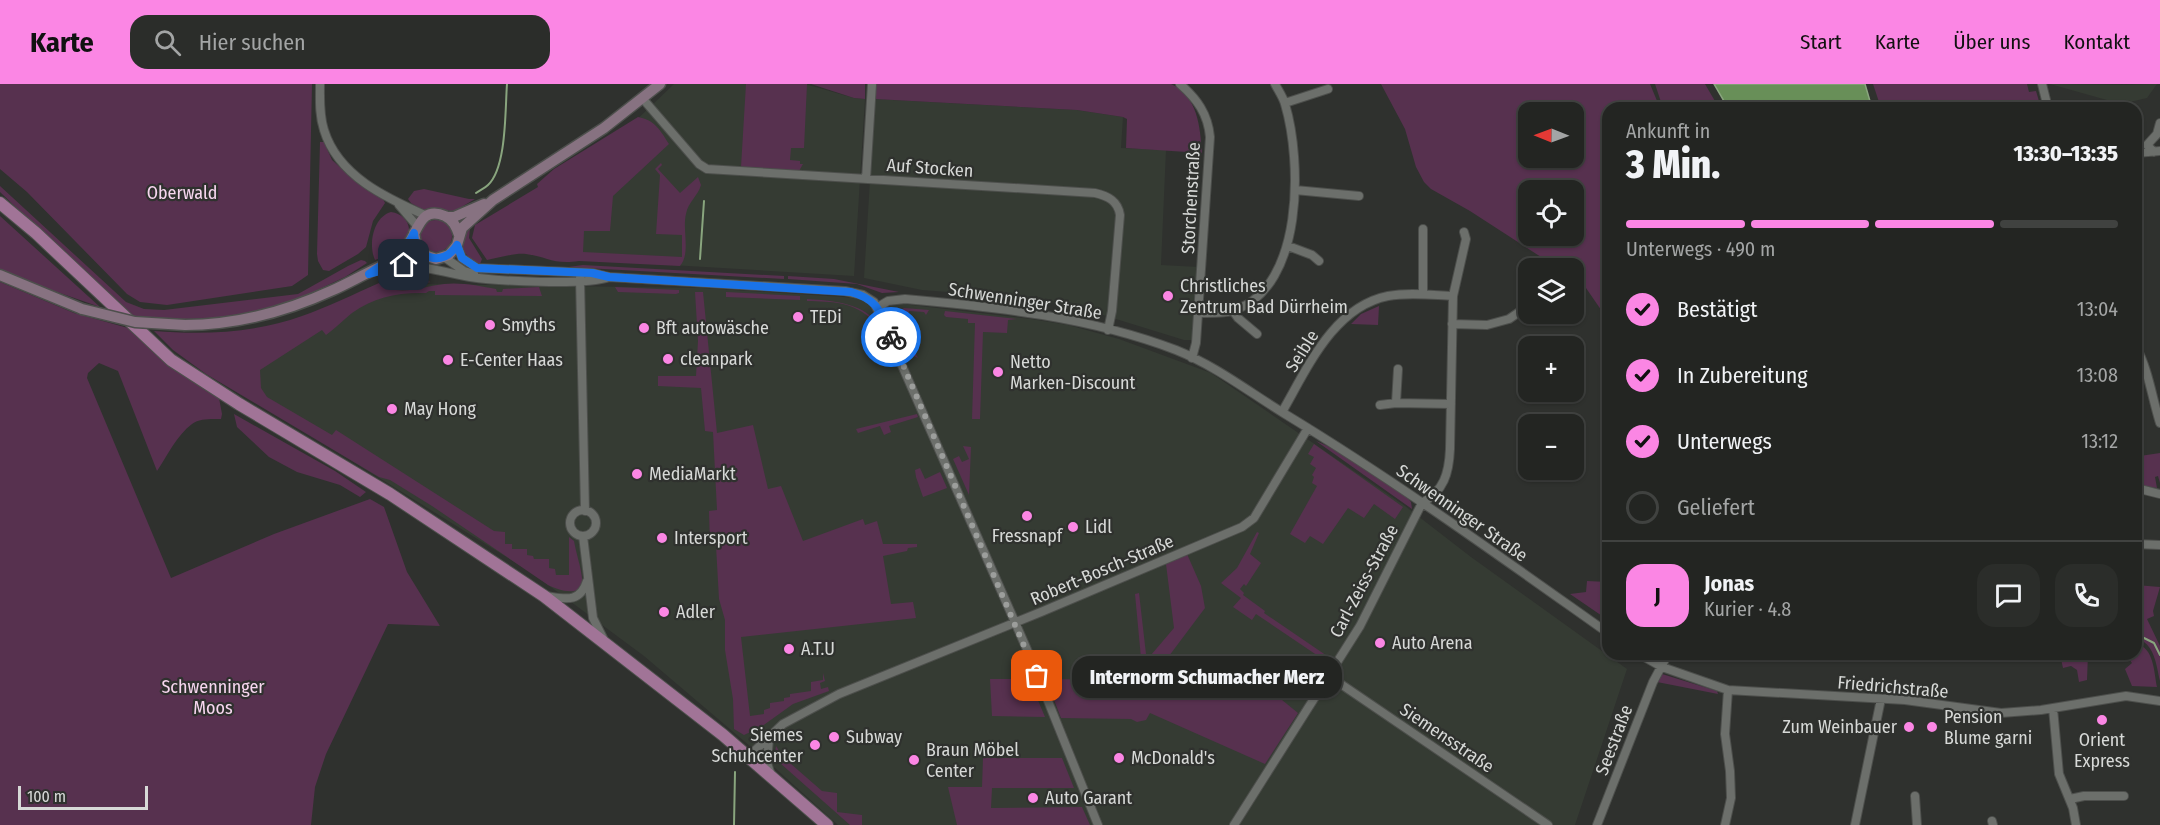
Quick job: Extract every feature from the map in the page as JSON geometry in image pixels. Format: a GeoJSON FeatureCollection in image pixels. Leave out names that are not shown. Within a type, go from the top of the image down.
{"type":"FeatureCollection","features":[{"type":"Feature","properties":{"kind":"main road"},"geometry":{"type":"LineString","coordinates":[[0,203],[36,233],[171,360],[239,404],[390,494],[544,596],[748,757],[827,825]]}},
{"type":"Feature","properties":{"kind":"street"},"geometry":{"type":"LineString","coordinates":[[320,84],[324,129],[339,160],[355,176],[396,202],[427,216]]}},
{"type":"Feature","properties":{"kind":"street"},"geometry":{"type":"LineString","coordinates":[[0,275],[82,309],[135,322],[185,325],[235,322],[270,315],[305,303],[399,258],[415,253],[436,259],[449,255],[462,228],[493,200],[604,128],[660,84]]}},
{"type":"Feature","properties":{"kind":"street"},"geometry":{"type":"LineString","coordinates":[[866,179],[872,84]]}},
{"type":"Feature","properties":{"kind":"street","name":"Storchenstraße"},"geometry":{"type":"LineString","coordinates":[[1180,84],[1201,107],[1209,126],[1210,137],[1197,343],[1192,358]]}},
{"type":"Feature","properties":{"kind":"street"},"geometry":{"type":"LineString","coordinates":[[1198,313],[1233,311],[1253,300],[1268,285],[1288,246],[1295,190],[1294,150],[1285,103],[1275,84]]}},
{"type":"Feature","properties":{"kind":"street"},"geometry":{"type":"LineString","coordinates":[[2042,84],[2046,102]]}},
{"type":"Feature","properties":{"kind":"street"},"geometry":{"type":"LineString","coordinates":[[1285,103],[1328,89]]}},
{"type":"Feature","properties":{"kind":"street","name":"Auf Stocken"},"geometry":{"type":"LineString","coordinates":[[643,99],[693,157],[707,169],[1095,193],[1111,198],[1119,209],[1120,215],[1112,311],[1108,330]]}},
{"type":"Feature","properties":{"kind":"street"},"geometry":{"type":"LineString","coordinates":[[2157,152],[2147,145],[2157,134],[2160,123]]}},
{"type":"Feature","properties":{"kind":"street"},"geometry":{"type":"LineString","coordinates":[[2142,153],[2157,152]]}},
{"type":"Feature","properties":{"kind":"street"},"geometry":{"type":"LineString","coordinates":[[1295,190],[1359,196]]}},
{"type":"Feature","properties":{"kind":"street"},"geometry":{"type":"LineString","coordinates":[[369,274],[410,243],[415,230],[427,216],[434,214],[454,216],[493,200]]}},
{"type":"Feature","properties":{"kind":"street"},"geometry":{"type":"LineString","coordinates":[[396,202],[415,230],[417,248],[422,254]]}},
{"type":"Feature","properties":{"kind":"street"},"geometry":{"type":"LineString","coordinates":[[448,217],[453,222],[462,258],[477,268],[580,272],[609,277],[845,291],[863,295],[874,302],[1014,622],[1098,825]]}},
{"type":"Feature","properties":{"kind":"street"},"geometry":{"type":"LineString","coordinates":[[1423,229],[1423,294]]}},
{"type":"Feature","properties":{"kind":"street"},"geometry":{"type":"LineString","coordinates":[[1422,502],[1437,493],[1447,474],[1450,449],[1453,297],[1466,239],[1464,232]]}},
{"type":"Feature","properties":{"kind":"street"},"geometry":{"type":"LineString","coordinates":[[1288,246],[1312,255],[1319,261]]}},
{"type":"Feature","properties":{"kind":"street"},"geometry":{"type":"LineString","coordinates":[[444,257],[464,271],[487,278]]}},
{"type":"Feature","properties":{"kind":"street"},"geometry":{"type":"LineString","coordinates":[[369,274],[396,266],[412,265],[473,278],[580,282],[609,277]]}},
{"type":"Feature","properties":{"kind":"street"},"geometry":{"type":"LineString","coordinates":[[580,272],[585,511]]}},
{"type":"Feature","properties":{"kind":"street","name":"Seible"},"geometry":{"type":"LineString","coordinates":[[1282,412],[1324,342],[1348,315],[1375,300],[1400,294],[1453,297]]}},
{"type":"Feature","properties":{"kind":"street","name":"Schwenninger Straße"},"geometry":{"type":"LineString","coordinates":[[878,307],[888,301],[905,298],[1029,313],[1108,330],[1192,358],[1221,372],[1422,502],[1602,629]]}},
{"type":"Feature","properties":{"kind":"street"},"geometry":{"type":"LineString","coordinates":[[1233,311],[1257,334]]}},
{"type":"Feature","properties":{"kind":"street"},"geometry":{"type":"LineString","coordinates":[[1452,324],[1487,324],[1509,319],[1518,313]]}},
{"type":"Feature","properties":{"kind":"street"},"geometry":{"type":"LineString","coordinates":[[2142,358],[2160,423]]}},
{"type":"Feature","properties":{"kind":"street"},"geometry":{"type":"LineString","coordinates":[[1396,403],[1398,369]]}},
{"type":"Feature","properties":{"kind":"street"},"geometry":{"type":"LineString","coordinates":[[1380,405],[1451,404]]}},
{"type":"Feature","properties":{"kind":"street","name":"Robert-Bosch-Straße"},"geometry":{"type":"LineString","coordinates":[[748,757],[783,724],[839,694],[1044,611],[1242,527],[1254,518],[1308,428]]}},
{"type":"Feature","properties":{"kind":"street"},"geometry":{"type":"LineString","coordinates":[[2142,490],[2160,494]]}},
{"type":"Feature","properties":{"kind":"street","name":"Carl-Zeiss-Straße"},"geometry":{"type":"LineString","coordinates":[[1234,825],[1360,626],[1422,502]]}},
{"type":"Feature","properties":{"kind":"street"},"geometry":{"type":"LineString","coordinates":[[585,511],[592,514],[596,525],[590,534],[583,536],[576,534],[571,524],[574,515],[585,511]]}},
{"type":"Feature","properties":{"kind":"street"},"geometry":{"type":"LineString","coordinates":[[583,536],[594,623],[605,642]]}},
{"type":"Feature","properties":{"kind":"street"},"geometry":{"type":"LineString","coordinates":[[2142,544],[2160,546]]}},
{"type":"Feature","properties":{"kind":"street"},"geometry":{"type":"LineString","coordinates":[[544,596],[570,599],[583,593],[588,580]]}},
{"type":"Feature","properties":{"kind":"street"},"geometry":{"type":"LineString","coordinates":[[1650,660],[1662,667]]}},
{"type":"Feature","properties":{"kind":"street","name":"Seestraße"},"geometry":{"type":"LineString","coordinates":[[1597,825],[1653,682],[1665,660]]}},
{"type":"Feature","properties":{"kind":"street","name":"Friedrichstraße"},"geometry":{"type":"LineString","coordinates":[[1662,667],[1728,690],[1881,699],[2001,713],[2053,708],[2126,696],[2160,701]]}},
{"type":"Feature","properties":{"kind":"street","name":"Siemensstraße"},"geometry":{"type":"LineString","coordinates":[[1329,676],[1548,825]]}},
{"type":"Feature","properties":{"kind":"street"},"geometry":{"type":"LineString","coordinates":[[1725,825],[1731,798],[1725,734],[1728,690]]}},
{"type":"Feature","properties":{"kind":"street"},"geometry":{"type":"LineString","coordinates":[[1855,825],[1881,699]]}},
{"type":"Feature","properties":{"kind":"street"},"geometry":{"type":"LineString","coordinates":[[2053,708],[2060,774],[2073,808],[2076,825]]}},
{"type":"Feature","properties":{"kind":"street"},"geometry":{"type":"LineString","coordinates":[[769,738],[767,763],[771,776]]}},
{"type":"Feature","properties":{"kind":"street"},"geometry":{"type":"LineString","coordinates":[[1915,796],[1917,825]]}},
{"type":"Feature","properties":{"kind":"street"},"geometry":{"type":"LineString","coordinates":[[2070,799],[2084,796],[2124,796]]}},
{"type":"Feature","properties":{"kind":"shaded area"},"geometry":{"type":"Polygon","coordinates":[[[674,84],[805,84],[865,99],[854,276],[570,259],[582,172],[674,84]]]}},
{"type":"Feature","properties":{"kind":"shaded area"},"geometry":{"type":"Polygon","coordinates":[[[1714,84],[1865,84],[1870,102],[1724,102],[1714,84]]]}},
{"type":"Feature","properties":{"kind":"shaded area"},"geometry":{"type":"Polygon","coordinates":[[[2050,84],[2157,84],[2147,98],[2130,102],[2114,102],[2050,84]]]}},
{"type":"Feature","properties":{"kind":"shaded area"},"geometry":{"type":"Polygon","coordinates":[[[875,99],[1077,110],[1123,117],[1121,148],[1166,150],[1161,265],[1199,267],[1193,340],[1184,340],[1090,311],[1037,299],[922,290],[864,278],[875,99]]]}},
{"type":"Feature","properties":{"kind":"shaded area"},"geometry":{"type":"Polygon","coordinates":[[[414,284],[702,288],[843,297],[1068,325],[1119,339],[1211,373],[1405,506],[1471,557],[1602,651],[1602,660],[1614,660],[1627,669],[1575,825],[838,825],[764,758],[644,656],[532,573],[254,400],[254,342],[387,287],[414,284]]]}},
{"type":"Feature","properties":{"kind":"green space","name":"Oberwald"},"geometry":{"type":"Polygon","coordinates":[[[0,84],[312,84],[308,275],[292,286],[167,305],[140,302],[127,294],[27,192],[0,169],[0,84]]]}},
{"type":"Feature","properties":{"kind":"green space"},"geometry":{"type":"Polygon","coordinates":[[[746,84],[807,84],[804,148],[791,148],[790,160],[800,161],[800,164],[803,164],[799,171],[741,167],[746,84]]]}},
{"type":"Feature","properties":{"kind":"green space"},"geometry":{"type":"Polygon","coordinates":[[[811,84],[865,84],[865,99],[854,98],[811,84]]]}},
{"type":"Feature","properties":{"kind":"green space"},"geometry":{"type":"Polygon","coordinates":[[[876,84],[1171,84],[1187,96],[1192,104],[1196,113],[1202,153],[1126,148],[1127,119],[1123,117],[1077,110],[875,99],[876,84]]]}},
{"type":"Feature","properties":{"kind":"green space"},"geometry":{"type":"Polygon","coordinates":[[[1381,84],[1650,84],[1658,102],[1602,102],[1602,311],[1584,286],[1584,258],[1543,258],[1524,246],[1584,246],[1584,180],[1518,180],[1518,242],[1431,189],[1424,182],[1416,167],[1405,129],[1381,84]]]}},
{"type":"Feature","properties":{"kind":"green space"},"geometry":{"type":"Polygon","coordinates":[[[1655,84],[1705,84],[1716,102],[1661,102],[1655,84]]]}},
{"type":"Feature","properties":{"kind":"green space"},"geometry":{"type":"Polygon","coordinates":[[[1873,84],[2027,84],[2029,92],[2036,91],[2039,102],[1879,102],[1873,84]]]}},
{"type":"Feature","properties":{"kind":"green space"},"geometry":{"type":"Polygon","coordinates":[[[638,117],[653,123],[669,144],[613,196],[610,231],[584,231],[583,252],[682,257],[682,235],[656,234],[660,175],[655,169],[661,163],[658,169],[680,193],[698,177],[701,185],[687,210],[686,248],[680,266],[563,262],[526,254],[487,260],[472,238],[475,225],[538,187],[537,184],[554,169],[638,117]]]}},
{"type":"Feature","properties":{"kind":"green space"},"geometry":{"type":"Polygon","coordinates":[[[320,142],[324,142],[332,160],[352,178],[383,199],[385,203],[373,221],[366,247],[329,271],[323,270],[317,254],[320,142]]]}},
{"type":"Feature","properties":{"kind":"green space"},"geometry":{"type":"Polygon","coordinates":[[[0,186],[126,302],[144,309],[164,310],[298,294],[361,260],[367,263],[345,277],[298,299],[260,311],[216,318],[138,318],[122,310],[0,192],[0,186]]]}},
{"type":"Feature","properties":{"kind":"green space"},"geometry":{"type":"Polygon","coordinates":[[[424,189],[475,199],[458,211],[423,210],[408,199],[414,191],[424,189]]]}},
{"type":"Feature","properties":{"kind":"green space"},"geometry":{"type":"Polygon","coordinates":[[[391,212],[405,219],[409,233],[398,249],[375,260],[372,240],[376,225],[391,212]]]}},
{"type":"Feature","properties":{"kind":"green space"},"geometry":{"type":"Polygon","coordinates":[[[0,216],[100,307],[37,285],[0,269],[0,216]]]}},
{"type":"Feature","properties":{"kind":"green space"},"geometry":{"type":"Polygon","coordinates":[[[436,220],[447,225],[452,236],[447,247],[436,252],[425,247],[420,236],[425,225],[436,220]]]}},
{"type":"Feature","properties":{"kind":"green space"},"geometry":{"type":"Polygon","coordinates":[[[470,228],[469,238],[482,259],[480,264],[470,259],[462,249],[465,231],[470,228]]]}},
{"type":"Feature","properties":{"kind":"green space"},"geometry":{"type":"Polygon","coordinates":[[[583,265],[784,276],[784,279],[568,267],[583,265]]]}},
{"type":"Feature","properties":{"kind":"green space"},"geometry":{"type":"Polygon","coordinates":[[[393,275],[431,282],[394,286],[383,281],[393,275]]]}},
{"type":"Feature","properties":{"kind":"green space"},"geometry":{"type":"Polygon","coordinates":[[[788,276],[834,279],[899,292],[882,293],[857,284],[788,279],[788,276]]]}},
{"type":"Feature","properties":{"kind":"green space","name":"Schwenninger Moos"},"geometry":{"type":"Polygon","coordinates":[[[0,282],[74,313],[128,328],[219,398],[221,419],[202,420],[192,424],[177,440],[157,471],[118,371],[99,363],[88,373],[87,378],[171,578],[274,534],[370,499],[384,507],[407,572],[440,626],[388,624],[326,754],[315,787],[311,825],[0,825],[0,282]]]}},
{"type":"Feature","properties":{"kind":"green space"},"geometry":{"type":"Polygon","coordinates":[[[379,283],[394,290],[411,290],[450,284],[496,289],[497,292],[502,292],[503,289],[539,287],[542,296],[435,295],[435,291],[429,291],[378,299],[352,313],[326,335],[322,330],[260,370],[261,388],[267,397],[332,435],[336,430],[494,531],[505,532],[505,544],[512,544],[512,549],[527,549],[527,555],[533,556],[534,559],[549,559],[549,568],[555,569],[556,575],[569,575],[569,537],[574,541],[581,569],[582,585],[579,589],[570,591],[548,585],[390,480],[379,477],[206,374],[173,350],[154,331],[192,333],[266,326],[331,305],[379,283]]]}},
{"type":"Feature","properties":{"kind":"green space"},"geometry":{"type":"Polygon","coordinates":[[[615,287],[679,290],[679,293],[618,292],[615,287]]]}},
{"type":"Feature","properties":{"kind":"green space"},"geometry":{"type":"Polygon","coordinates":[[[695,292],[703,292],[717,433],[753,425],[768,489],[781,486],[803,541],[863,519],[865,525],[877,521],[883,544],[917,544],[917,547],[908,548],[907,551],[883,556],[891,604],[913,602],[916,618],[741,637],[750,716],[764,714],[764,710],[770,708],[770,703],[784,701],[784,698],[790,697],[790,694],[811,691],[811,682],[823,680],[823,673],[825,681],[820,683],[821,689],[828,687],[829,691],[793,704],[761,727],[744,735],[734,729],[733,699],[725,650],[725,620],[719,599],[716,546],[710,546],[709,511],[717,510],[713,432],[705,431],[701,388],[658,386],[658,376],[696,376],[698,341],[695,292]]]}},
{"type":"Feature","properties":{"kind":"green space"},"geometry":{"type":"Polygon","coordinates":[[[726,292],[800,296],[800,300],[726,297],[726,292]]]}},
{"type":"Feature","properties":{"kind":"green space"},"geometry":{"type":"Polygon","coordinates":[[[807,299],[842,303],[863,311],[879,326],[884,338],[881,338],[881,334],[868,333],[869,317],[855,308],[840,303],[807,301],[807,299]]]}},
{"type":"Feature","properties":{"kind":"green space"},"geometry":{"type":"Polygon","coordinates":[[[1379,306],[1378,325],[1351,324],[1361,314],[1379,306]]]}},
{"type":"Feature","properties":{"kind":"green space"},"geometry":{"type":"Polygon","coordinates":[[[904,308],[929,310],[926,315],[924,312],[909,311],[908,315],[901,315],[901,322],[909,323],[908,338],[918,358],[906,353],[893,324],[895,314],[904,308]]]}},
{"type":"Feature","properties":{"kind":"green space"},"geometry":{"type":"Polygon","coordinates":[[[945,311],[1017,319],[1008,320],[1007,333],[983,332],[980,419],[972,419],[975,323],[968,323],[968,319],[946,317],[945,311]]]}},
{"type":"Feature","properties":{"kind":"green space"},"geometry":{"type":"Polygon","coordinates":[[[234,414],[335,471],[366,492],[360,497],[340,485],[297,472],[269,457],[237,427],[234,414]]]}},
{"type":"Feature","properties":{"kind":"green space"},"geometry":{"type":"Polygon","coordinates":[[[917,414],[918,417],[889,426],[891,432],[884,435],[880,426],[858,433],[856,429],[917,414]]]}},
{"type":"Feature","properties":{"kind":"green space"},"geometry":{"type":"Polygon","coordinates":[[[1316,441],[1339,451],[1407,497],[1412,509],[1316,441]]]}},
{"type":"Feature","properties":{"kind":"green space"},"geometry":{"type":"Polygon","coordinates":[[[1314,444],[1403,507],[1395,519],[1374,504],[1364,518],[1348,508],[1323,544],[1310,536],[1305,543],[1290,534],[1317,486],[1312,483],[1314,477],[1312,475],[1316,468],[1310,464],[1314,457],[1308,454],[1314,444]]]}},
{"type":"Feature","properties":{"kind":"green space"},"geometry":{"type":"Polygon","coordinates":[[[963,446],[971,447],[969,495],[953,459],[959,456],[962,462],[969,459],[963,446]]]}},
{"type":"Feature","properties":{"kind":"green space"},"geometry":{"type":"Polygon","coordinates":[[[2160,453],[2160,483],[2158,476],[2155,477],[2157,488],[2142,486],[2142,456],[2160,453]]]}},
{"type":"Feature","properties":{"kind":"green space"},"geometry":{"type":"Polygon","coordinates":[[[920,468],[925,479],[940,472],[947,488],[923,497],[915,470],[920,468]]]}},
{"type":"Feature","properties":{"kind":"green space"},"geometry":{"type":"Polygon","coordinates":[[[1257,532],[1259,533],[1250,554],[1261,563],[1246,586],[1244,584],[1240,589],[1243,595],[1265,611],[1264,613],[1333,660],[1330,664],[1256,614],[1252,620],[1233,607],[1241,598],[1221,583],[1237,568],[1257,532]]]}},
{"type":"Feature","properties":{"kind":"green space"},"geometry":{"type":"Polygon","coordinates":[[[1187,554],[1201,586],[1205,608],[1169,656],[1223,696],[1240,673],[1249,679],[1255,673],[1272,686],[1279,674],[1284,673],[1271,691],[1298,713],[1265,764],[1150,713],[1146,720],[1137,722],[1131,719],[1061,718],[1046,679],[1117,680],[1120,658],[1141,658],[1135,594],[1139,593],[1146,654],[1151,655],[1174,628],[1166,564],[1187,554]]]}},
{"type":"Feature","properties":{"kind":"green space"},"geometry":{"type":"Polygon","coordinates":[[[1587,581],[1602,582],[1602,616],[1570,594],[1586,592],[1587,581]]]}},
{"type":"Feature","properties":{"kind":"green space"},"geometry":{"type":"Polygon","coordinates":[[[2142,586],[2160,587],[2153,611],[2154,616],[2147,619],[2160,646],[2160,681],[2156,662],[2147,645],[2142,641],[2142,586]]]}},
{"type":"Feature","properties":{"kind":"green space"},"geometry":{"type":"Polygon","coordinates":[[[2142,646],[2150,655],[2157,687],[2132,686],[2125,669],[2132,663],[2130,660],[2142,660],[2142,646]]]}},
{"type":"Feature","properties":{"kind":"green space"},"geometry":{"type":"Polygon","coordinates":[[[2061,660],[2088,660],[2087,680],[2079,682],[2077,670],[2071,666],[2063,668],[2061,660]]]}},
{"type":"Feature","properties":{"kind":"green space"},"geometry":{"type":"Polygon","coordinates":[[[1662,674],[1717,691],[1718,694],[1657,682],[1662,674]]]}},
{"type":"Feature","properties":{"kind":"green space"},"geometry":{"type":"Polygon","coordinates":[[[990,679],[1029,679],[1045,717],[992,716],[990,679]]]}},
{"type":"Feature","properties":{"kind":"green space"},"geometry":{"type":"Polygon","coordinates":[[[776,746],[783,757],[822,791],[837,793],[837,812],[862,815],[862,825],[850,825],[780,763],[775,752],[776,746]]]}},
{"type":"Feature","properties":{"kind":"green space"},"geometry":{"type":"Polygon","coordinates":[[[983,758],[1062,758],[1074,788],[992,788],[991,808],[1082,807],[1090,825],[957,825],[948,787],[982,787],[983,758]]]}},
{"type":"Feature","properties":{"kind":"waterway"},"geometry":{"type":"LineString","coordinates":[[476,193],[488,185],[499,165],[504,137],[507,84]]}},
{"type":"Feature","properties":{"kind":"waterway"},"geometry":{"type":"LineString","coordinates":[[700,259],[704,201]]}},
{"type":"Feature","properties":{"kind":"waterway"},"geometry":{"type":"LineString","coordinates":[[2142,637],[2154,643],[2160,655]]}},
{"type":"Feature","properties":{"kind":"waterway"},"geometry":{"type":"LineString","coordinates":[[734,825],[735,772]]}},
{"type":"Feature","properties":{"kind":"way so far"},"geometry":{"type":"LineString","coordinates":[[891,337],[1037,676]]}},
{"type":"Feature","properties":{"kind":"place","name":"Christliches Zentrum Bad Dürrheim"},"geometry":{"type":"Point","coordinates":[1168,296]}},
{"type":"Feature","properties":{"kind":"place","name":"TEDi"},"geometry":{"type":"Point","coordinates":[798,317]}},
{"type":"Feature","properties":{"kind":"place","name":"Smyths"},"geometry":{"type":"Point","coordinates":[490,325]}},
{"type":"Feature","properties":{"kind":"place","name":"Bft autowäsche"},"geometry":{"type":"Point","coordinates":[644,328]}},
{"type":"Feature","properties":{"kind":"place","name":"cleanpark"},"geometry":{"type":"Point","coordinates":[668,359]}},
{"type":"Feature","properties":{"kind":"place","name":"E-Center Haas"},"geometry":{"type":"Point","coordinates":[448,360]}},
{"type":"Feature","properties":{"kind":"place","name":"Netto Marken-Discount"},"geometry":{"type":"Point","coordinates":[998,372]}},
{"type":"Feature","properties":{"kind":"place","name":"May Hong"},"geometry":{"type":"Point","coordinates":[392,409]}},
{"type":"Feature","properties":{"kind":"place","name":"MediaMarkt"},"geometry":{"type":"Point","coordinates":[637,474]}},
{"type":"Feature","properties":{"kind":"place","name":"Fressnapf"},"geometry":{"type":"Point","coordinates":[1027,516]}},
{"type":"Feature","properties":{"kind":"place","name":"Lidl"},"geometry":{"type":"Point","coordinates":[1073,527]}},
{"type":"Feature","properties":{"kind":"place","name":"Intersport"},"geometry":{"type":"Point","coordinates":[662,538]}},
{"type":"Feature","properties":{"kind":"place","name":"Adler"},"geometry":{"type":"Point","coordinates":[664,612]}},
{"type":"Feature","properties":{"kind":"place","name":"Auto Arena"},"geometry":{"type":"Point","coordinates":[1380,643]}},
{"type":"Feature","properties":{"kind":"place","name":"A.T.U"},"geometry":{"type":"Point","coordinates":[789,649]}},
{"type":"Feature","properties":{"kind":"place","name":"Internorm Schumacher Merz"},"geometry":{"type":"Point","coordinates":[1037,676]}},
{"type":"Feature","properties":{"kind":"place","name":"Orient Express"},"geometry":{"type":"Point","coordinates":[2102,720]}},
{"type":"Feature","properties":{"kind":"place","name":"Zum Weinbauer"},"geometry":{"type":"Point","coordinates":[1909,727]}},
{"type":"Feature","properties":{"kind":"place","name":"Pension Blume garni"},"geometry":{"type":"Point","coordinates":[1932,727]}},
{"type":"Feature","properties":{"kind":"place","name":"Subway"},"geometry":{"type":"Point","coordinates":[834,737]}},
{"type":"Feature","properties":{"kind":"place","name":"Siemes Schuhcenter"},"geometry":{"type":"Point","coordinates":[815,745]}},
{"type":"Feature","properties":{"kind":"place","name":"McDonald's"},"geometry":{"type":"Point","coordinates":[1119,758]}},
{"type":"Feature","properties":{"kind":"place","name":"Braun Möbel Center"},"geometry":{"type":"Point","coordinates":[914,760]}},
{"type":"Feature","properties":{"kind":"place","name":"Auto Garant"},"geometry":{"type":"Point","coordinates":[1033,798]}},
{"type":"Feature","properties":{"kind":"route"},"geometry":{"type":"LineString","coordinates":[[404,265],[369,274],[405,248],[414,233],[417,248],[422,254],[436,259],[444,257],[449,255],[457,245],[462,258],[477,268],[592,273],[609,277],[721,282],[851,292],[863,295],[874,302],[891,337]]}}]}
